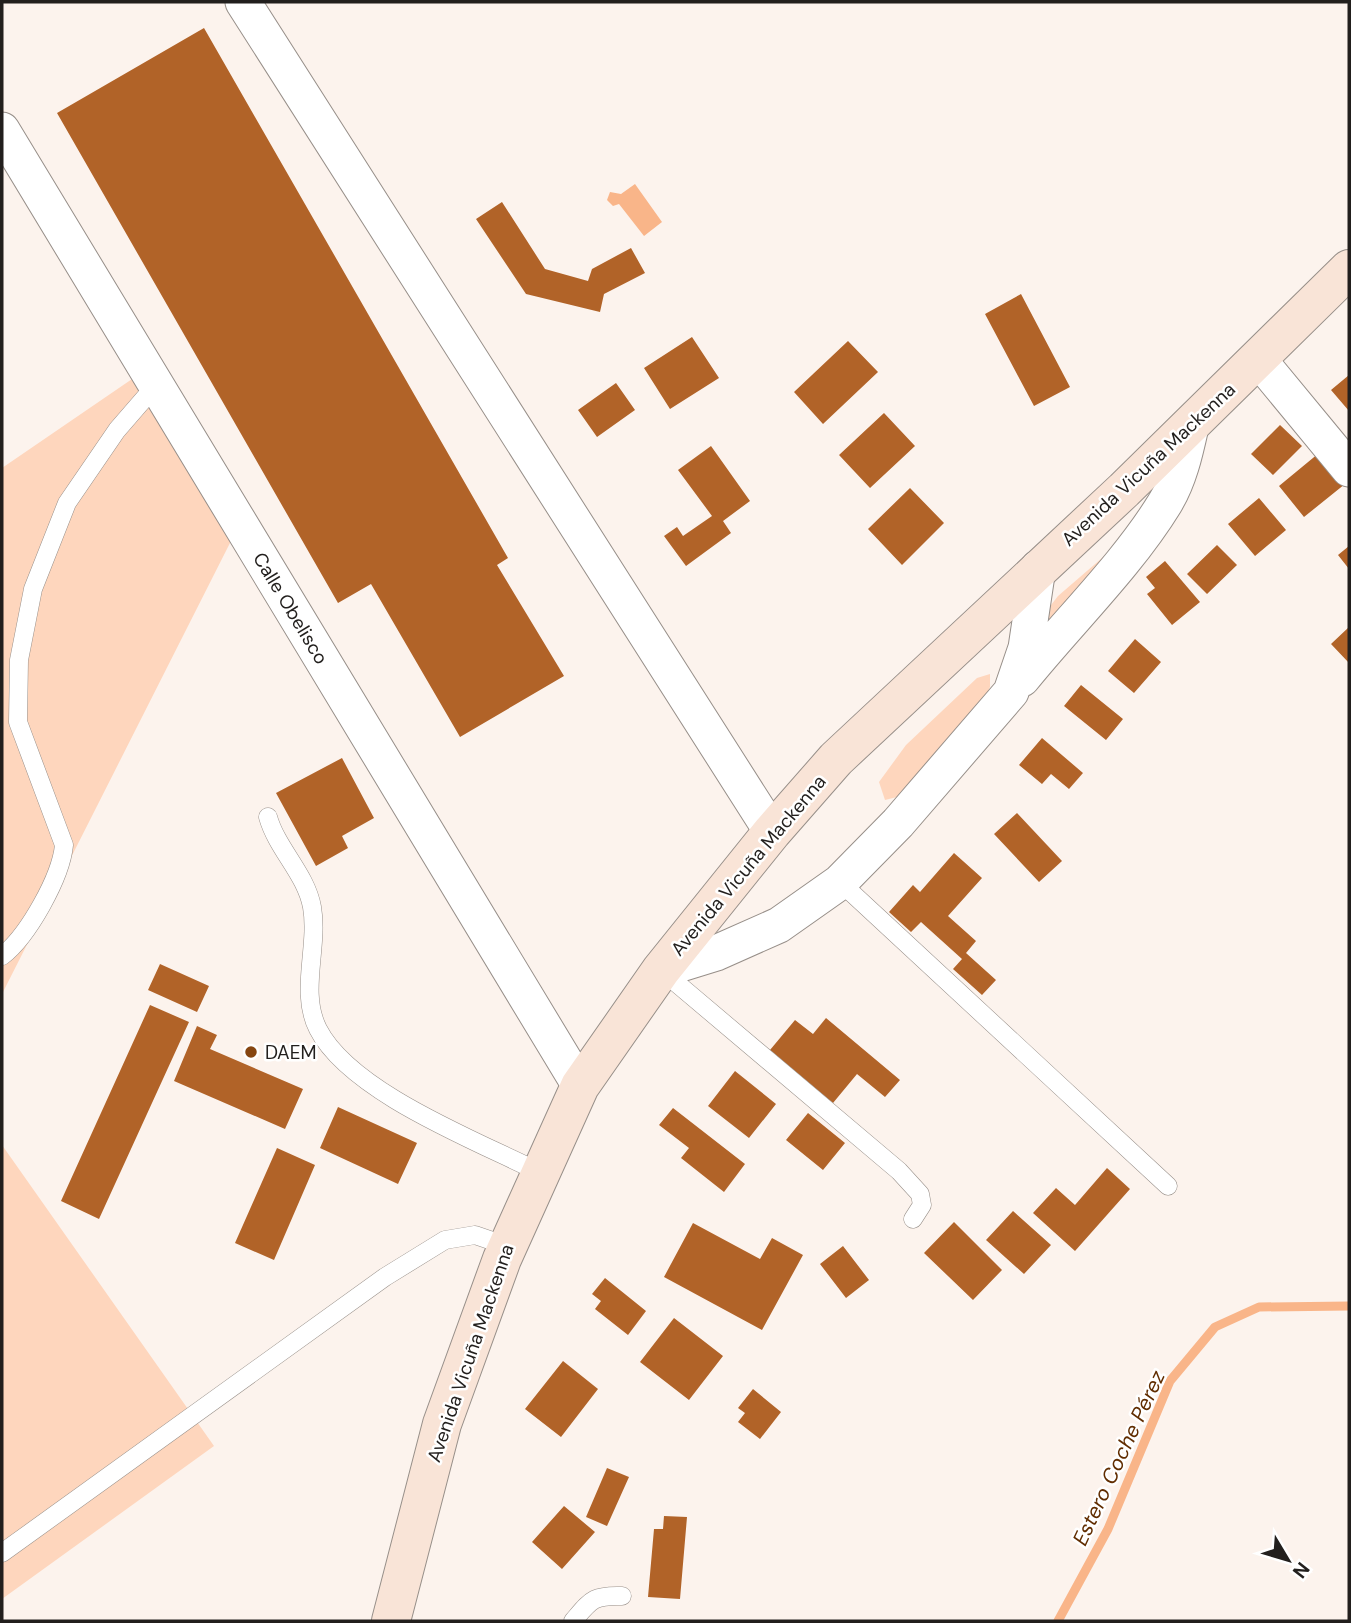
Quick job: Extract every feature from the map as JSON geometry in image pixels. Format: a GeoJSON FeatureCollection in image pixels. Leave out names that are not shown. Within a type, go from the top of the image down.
{"type":"FeatureCollection","features":[{"type":"Feature","properties":{"kind":"main road","name":"Avenida Vicuña Mackenna"},"geometry":{"type":"LineString","coordinates":[[391,1621],[442,1424],[507,1246],[580,1086],[660,970],[772,832],[836,759],[1124,490],[1349,269]]}},
{"type":"Feature","properties":{"kind":"street"},"geometry":{"type":"LineString","coordinates":[[243,2],[772,832]]}},
{"type":"Feature","properties":{"kind":"street","name":"Calle Obelisco"},"geometry":{"type":"LineString","coordinates":[[2,130],[580,1086]]}},
{"type":"Feature","properties":{"kind":"street"},"geometry":{"type":"LineString","coordinates":[[1259,360],[1349,469]]}},
{"type":"Feature","properties":{"kind":"street"},"geometry":{"type":"LineString","coordinates":[[660,970],[716,953],[779,925],[840,882],[898,823],[1011,692],[1132,547],[1166,502],[1184,457],[1192,422]]}},
{"type":"Feature","properties":{"kind":"street"},"geometry":{"type":"LineString","coordinates":[[1011,692],[1026,648],[1038,568]]}},
{"type":"Feature","properties":{"kind":"lane"},"geometry":{"type":"LineString","coordinates":[[2,956],[29,923],[52,886],[63,859],[64,845],[18,722],[19,660],[33,589],[67,503],[117,430],[156,385]]}},
{"type":"Feature","properties":{"kind":"lane"},"geometry":{"type":"LineString","coordinates":[[268,817],[273,834],[312,905],[314,946],[309,992],[317,1028],[348,1066],[373,1086],[438,1123],[539,1172]]}},
{"type":"Feature","properties":{"kind":"lane"},"geometry":{"type":"LineString","coordinates":[[840,882],[1168,1186]]}},
{"type":"Feature","properties":{"kind":"lane"},"geometry":{"type":"LineString","coordinates":[[660,970],[899,1171],[920,1194],[922,1205],[913,1219]]}},
{"type":"Feature","properties":{"kind":"lane"},"geometry":{"type":"LineString","coordinates":[[2,1553],[385,1277],[445,1240],[475,1235],[507,1246]]}},
{"type":"Feature","properties":{"kind":"lane"},"geometry":{"type":"LineString","coordinates":[[573,1621],[592,1599],[604,1595],[622,1596]]}},
{"type":"Feature","properties":{"kind":"shaded area"},"geometry":{"type":"Polygon","coordinates":[[[635,184],[662,222],[644,236],[619,204],[613,206],[607,200],[610,192],[621,194],[635,184]]]}},
{"type":"Feature","properties":{"kind":"shaded area"},"geometry":{"type":"Polygon","coordinates":[[[135,377],[231,541],[2,994],[2,468],[135,377]]]}},
{"type":"Feature","properties":{"kind":"shaded area"},"geometry":{"type":"Polygon","coordinates":[[[1131,533],[1044,638],[1048,609],[1058,596],[1131,533]]]}},
{"type":"Feature","properties":{"kind":"shaded area"},"geometry":{"type":"Polygon","coordinates":[[[990,674],[990,687],[980,709],[905,795],[885,800],[879,782],[906,745],[977,678],[990,674]]]}},
{"type":"Feature","properties":{"kind":"shaded area"},"geometry":{"type":"Polygon","coordinates":[[[2,1145],[214,1446],[2,1599],[2,1145]]]}},
{"type":"Feature","properties":{"kind":"building"},"geometry":{"type":"Polygon","coordinates":[[[204,28],[508,558],[497,565],[564,676],[460,737],[371,584],[338,603],[57,113],[204,28]]]}},
{"type":"Feature","properties":{"kind":"building"},"geometry":{"type":"Polygon","coordinates":[[[502,202],[545,269],[588,281],[592,269],[631,248],[645,273],[604,294],[600,312],[526,294],[476,219],[502,202]]]}},
{"type":"Feature","properties":{"kind":"building"},"geometry":{"type":"Polygon","coordinates":[[[1021,294],[1070,387],[1034,406],[985,314],[1021,294]]]}},
{"type":"Feature","properties":{"kind":"building"},"geometry":{"type":"Polygon","coordinates":[[[692,337],[719,378],[670,409],[644,368],[692,337]]]}},
{"type":"Feature","properties":{"kind":"building"},"geometry":{"type":"Polygon","coordinates":[[[848,341],[878,372],[823,424],[794,392],[848,341]]]}},
{"type":"Feature","properties":{"kind":"building"},"geometry":{"type":"Polygon","coordinates":[[[1349,375],[1349,411],[1331,390],[1349,375]]]}},
{"type":"Feature","properties":{"kind":"building"},"geometry":{"type":"Polygon","coordinates":[[[616,383],[635,410],[597,437],[578,410],[616,383]]]}},
{"type":"Feature","properties":{"kind":"building"},"geometry":{"type":"Polygon","coordinates":[[[884,413],[915,446],[870,488],[839,455],[884,413]]]}},
{"type":"Feature","properties":{"kind":"building"},"geometry":{"type":"Polygon","coordinates":[[[1280,425],[1302,446],[1273,475],[1251,454],[1280,425]]]}},
{"type":"Feature","properties":{"kind":"building"},"geometry":{"type":"Polygon","coordinates":[[[711,446],[750,501],[723,521],[731,533],[686,566],[664,536],[677,527],[683,536],[712,516],[678,470],[711,446]]]}},
{"type":"Feature","properties":{"kind":"building"},"geometry":{"type":"Polygon","coordinates":[[[1319,453],[1345,484],[1304,517],[1279,486],[1319,453]]]}},
{"type":"Feature","properties":{"kind":"building"},"geometry":{"type":"Polygon","coordinates":[[[910,488],[944,523],[902,565],[868,529],[910,488]]]}},
{"type":"Feature","properties":{"kind":"building"},"geometry":{"type":"Polygon","coordinates":[[[1259,498],[1286,530],[1255,556],[1228,524],[1259,498]]]}},
{"type":"Feature","properties":{"kind":"building"},"geometry":{"type":"Polygon","coordinates":[[[1217,545],[1237,565],[1207,594],[1187,574],[1217,545]]]}},
{"type":"Feature","properties":{"kind":"building"},"geometry":{"type":"Polygon","coordinates":[[[1349,546],[1349,569],[1338,555],[1349,546]]]}},
{"type":"Feature","properties":{"kind":"building"},"geometry":{"type":"Polygon","coordinates":[[[1165,561],[1200,602],[1172,625],[1147,594],[1155,588],[1146,577],[1165,561]]]}},
{"type":"Feature","properties":{"kind":"building"},"geometry":{"type":"Polygon","coordinates":[[[1349,627],[1349,663],[1331,644],[1349,627]]]}},
{"type":"Feature","properties":{"kind":"building"},"geometry":{"type":"Polygon","coordinates":[[[1135,639],[1161,662],[1134,693],[1108,671],[1135,639]]]}},
{"type":"Feature","properties":{"kind":"building"},"geometry":{"type":"Polygon","coordinates":[[[1081,685],[1123,719],[1106,740],[1064,706],[1081,685]]]}},
{"type":"Feature","properties":{"kind":"building"},"geometry":{"type":"Polygon","coordinates":[[[1042,738],[1083,773],[1069,789],[1051,774],[1042,784],[1019,765],[1042,738]]]}},
{"type":"Feature","properties":{"kind":"building"},"geometry":{"type":"Polygon","coordinates":[[[342,758],[374,818],[342,836],[348,848],[316,866],[276,793],[342,758]]]}},
{"type":"Feature","properties":{"kind":"building"},"geometry":{"type":"Polygon","coordinates":[[[1017,813],[1062,861],[1039,882],[994,834],[1017,813]]]}},
{"type":"Feature","properties":{"kind":"building"},"geometry":{"type":"Polygon","coordinates":[[[954,853],[982,878],[948,916],[976,941],[966,953],[996,980],[982,995],[953,969],[962,959],[921,922],[911,932],[889,912],[913,885],[920,892],[954,853]]]}},
{"type":"Feature","properties":{"kind":"building"},"geometry":{"type":"Polygon","coordinates":[[[160,964],[209,986],[197,1012],[148,990],[160,964]]]}},
{"type":"Feature","properties":{"kind":"building"},"geometry":{"type":"Polygon","coordinates":[[[150,1005],[189,1022],[99,1219],[61,1201],[150,1005]]]}},
{"type":"Feature","properties":{"kind":"building"},"geometry":{"type":"Polygon","coordinates":[[[826,1018],[900,1080],[885,1097],[857,1074],[833,1103],[770,1050],[795,1020],[813,1034],[826,1018]]]}},
{"type":"Feature","properties":{"kind":"building"},"geometry":{"type":"Polygon","coordinates":[[[197,1026],[217,1035],[210,1049],[303,1089],[285,1129],[174,1081],[197,1026]]]}},
{"type":"Feature","properties":{"kind":"building"},"geometry":{"type":"Polygon","coordinates":[[[735,1071],[776,1104],[749,1138],[708,1106],[735,1071]]]}},
{"type":"Feature","properties":{"kind":"building"},"geometry":{"type":"Polygon","coordinates":[[[338,1107],[417,1143],[398,1184],[320,1148],[338,1107]]]}},
{"type":"Feature","properties":{"kind":"building"},"geometry":{"type":"Polygon","coordinates":[[[673,1108],[745,1164],[724,1192],[681,1158],[689,1148],[659,1125],[673,1108]]]}},
{"type":"Feature","properties":{"kind":"building"},"geometry":{"type":"Polygon","coordinates":[[[808,1113],[845,1143],[823,1170],[786,1140],[808,1113]]]}},
{"type":"Feature","properties":{"kind":"building"},"geometry":{"type":"Polygon","coordinates":[[[277,1148],[315,1165],[274,1260],[235,1243],[277,1148]]]}},
{"type":"Feature","properties":{"kind":"building"},"geometry":{"type":"Polygon","coordinates":[[[1107,1168],[1130,1189],[1075,1251],[1033,1213],[1056,1188],[1075,1205],[1107,1168]]]}},
{"type":"Feature","properties":{"kind":"building"},"geometry":{"type":"Polygon","coordinates":[[[1013,1211],[1051,1245],[1024,1274],[986,1240],[1013,1211]]]}},
{"type":"Feature","properties":{"kind":"building"},"geometry":{"type":"Polygon","coordinates":[[[954,1222],[1002,1270],[973,1300],[924,1253],[954,1222]]]}},
{"type":"Feature","properties":{"kind":"building"},"geometry":{"type":"Polygon","coordinates":[[[693,1223],[760,1259],[772,1238],[803,1255],[762,1330],[664,1277],[693,1223]]]}},
{"type":"Feature","properties":{"kind":"building"},"geometry":{"type":"Polygon","coordinates":[[[843,1246],[869,1280],[846,1298],[820,1264],[843,1246]]]}},
{"type":"Feature","properties":{"kind":"building"},"geometry":{"type":"Polygon","coordinates":[[[605,1278],[646,1311],[628,1335],[595,1309],[601,1301],[592,1294],[605,1278]]]}},
{"type":"Feature","properties":{"kind":"building"},"geometry":{"type":"Polygon","coordinates":[[[674,1318],[723,1356],[689,1400],[640,1362],[674,1318]]]}},
{"type":"Feature","properties":{"kind":"building"},"geometry":{"type":"Polygon","coordinates":[[[563,1361],[598,1389],[561,1437],[525,1409],[563,1361]]]}},
{"type":"Feature","properties":{"kind":"building"},"geometry":{"type":"Polygon","coordinates":[[[753,1389],[781,1412],[760,1439],[738,1422],[745,1413],[738,1408],[753,1389]]]}},
{"type":"Feature","properties":{"kind":"building"},"geometry":{"type":"Polygon","coordinates":[[[607,1468],[629,1477],[607,1526],[586,1517],[607,1468]]]}},
{"type":"Feature","properties":{"kind":"building"},"geometry":{"type":"Polygon","coordinates":[[[564,1506],[595,1532],[562,1569],[532,1542],[564,1506]]]}},
{"type":"Feature","properties":{"kind":"building"},"geometry":{"type":"Polygon","coordinates":[[[664,1516],[687,1517],[680,1599],[648,1597],[654,1529],[663,1529],[664,1516]]]}},
{"type":"Feature","properties":{"kind":"waterway","name":"Estero Coche Pérez"},"geometry":{"type":"LineString","coordinates":[[1058,1621],[1108,1529],[1170,1381],[1215,1327],[1259,1307],[1349,1306]]}},
{"type":"Feature","properties":{"kind":"place","name":"DAEM"},"geometry":{"type":"Point","coordinates":[251,1052]}}]}
